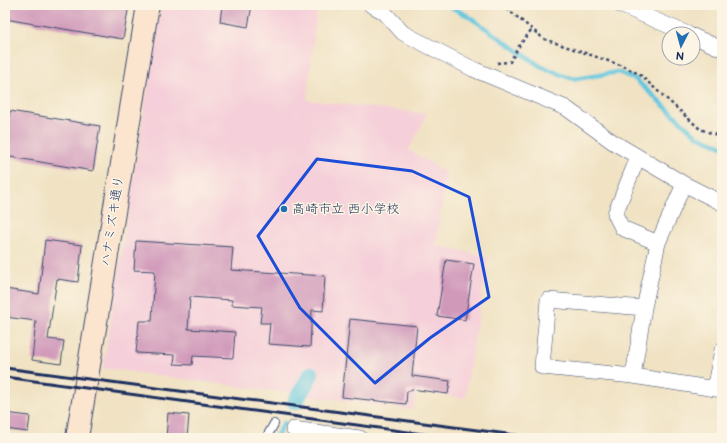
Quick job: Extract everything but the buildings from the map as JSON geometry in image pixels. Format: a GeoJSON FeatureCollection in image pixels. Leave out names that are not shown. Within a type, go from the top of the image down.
{"type":"FeatureCollection","features":[{"type":"Feature","properties":{"kind":"street","name":"ハナミズキ通り"},"geometry":{"type":"LineString","coordinates":[[77,438],[148,5]]}},
{"type":"Feature","properties":{"kind":"street"},"geometry":{"type":"LineString","coordinates":[[371,5],[384,12],[403,33],[473,69],[566,108],[613,142],[684,184],[722,203]]}},
{"type":"Feature","properties":{"kind":"street"},"geometry":{"type":"LineString","coordinates":[[620,5],[669,26]]}},
{"type":"Feature","properties":{"kind":"street"},"geometry":{"type":"LineString","coordinates":[[701,40],[722,49]]}},
{"type":"Feature","properties":{"kind":"street"},"geometry":{"type":"LineString","coordinates":[[638,157],[615,214],[622,228],[658,243]]}},
{"type":"Feature","properties":{"kind":"street"},"geometry":{"type":"LineString","coordinates":[[633,376],[644,308],[658,243],[684,184]]}},
{"type":"Feature","properties":{"kind":"street"},"geometry":{"type":"LineString","coordinates":[[644,308],[548,300],[542,367],[633,376],[718,390],[722,350]]}},
{"type":"Feature","properties":{"kind":"street"},"geometry":{"type":"LineString","coordinates":[[293,429],[360,438]]}},
{"type":"Feature","properties":{"kind":"lane"},"geometry":{"type":"LineString","coordinates":[[266,438],[274,424]]}},
{"type":"Feature","properties":{"kind":"path"},"geometry":{"type":"LineString","coordinates":[[478,5],[506,8],[544,39],[623,66],[639,74],[700,129],[722,137]]}},
{"type":"Feature","properties":{"kind":"path"},"geometry":{"type":"LineString","coordinates":[[513,58],[519,46],[532,30]]}},
{"type":"Feature","properties":{"kind":"highlighted area"},"geometry":{"type":"Polygon","coordinates":[[[317,159],[412,171],[469,197],[489,297],[430,338],[375,383],[300,308],[258,236],[317,159]]]}},
{"type":"Feature","properties":{"kind":"shaded area","name":"高崎市立 西小学校"},"geometry":{"type":"Polygon","coordinates":[[[161,5],[298,5],[317,8],[307,100],[427,114],[409,150],[446,173],[436,245],[488,257],[465,398],[416,392],[413,410],[103,368],[161,5]]]}},
{"type":"Feature","properties":{"kind":"waterway"},"geometry":{"type":"LineString","coordinates":[[447,5],[468,16],[540,66],[567,77],[575,79],[618,72],[635,79],[697,136],[722,146]]}},
{"type":"Feature","properties":{"kind":"waterway"},"geometry":{"type":"LineString","coordinates":[[295,402],[311,374]]}},
{"type":"Feature","properties":{"kind":"waterway"},"geometry":{"type":"LineString","coordinates":[[275,438],[284,423]]}},
{"type":"Feature","properties":{"kind":"railway"},"geometry":{"type":"LineString","coordinates":[[5,368],[537,438]]}},
{"type":"Feature","properties":{"kind":"railway"},"geometry":{"type":"LineString","coordinates":[[5,377],[452,438]]}},
{"type":"Feature","properties":{"kind":"place","name":"高崎市立 西小学校"},"geometry":{"type":"Point","coordinates":[284,209]}}]}
